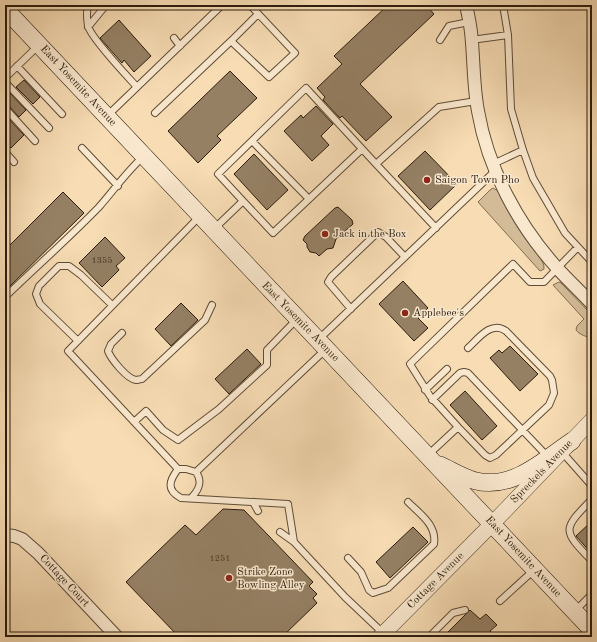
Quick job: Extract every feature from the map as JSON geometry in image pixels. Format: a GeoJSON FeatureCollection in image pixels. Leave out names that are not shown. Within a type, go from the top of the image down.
{"type":"FeatureCollection","features":[{"type":"Feature","properties":{"kind":"main road","name":"East Yosemite Avenue"},"geometry":{"type":"LineString","coordinates":[[8,10],[213,230],[575,612],[588,632]]}},
{"type":"Feature","properties":{"kind":"main road"},"geometry":{"type":"LineString","coordinates":[[429,458],[475,481],[492,483],[504,482],[522,474],[561,450]]}},
{"type":"Feature","properties":{"kind":"street"},"geometry":{"type":"LineString","coordinates":[[466,5],[471,40],[476,101],[484,140],[494,167],[507,197],[533,237],[557,268],[592,304]]}},
{"type":"Feature","properties":{"kind":"street","name":"Spreckels Avenue"},"geometry":{"type":"LineString","coordinates":[[492,524],[561,450],[592,420]]}},
{"type":"Feature","properties":{"kind":"street","name":"Cottage Avenue"},"geometry":{"type":"LineString","coordinates":[[382,635],[492,524]]}},
{"type":"Feature","properties":{"kind":"street","name":"Cottage Court"},"geometry":{"type":"LineString","coordinates":[[5,535],[22,539],[38,553],[117,637]]}},
{"type":"Feature","properties":{"kind":"lane"},"geometry":{"type":"LineString","coordinates":[[89,5],[87,8],[88,28],[136,87]]}},
{"type":"Feature","properties":{"kind":"lane"},"geometry":{"type":"LineString","coordinates":[[88,28],[106,5]]}},
{"type":"Feature","properties":{"kind":"lane"},"geometry":{"type":"LineString","coordinates":[[106,116],[222,5]]}},
{"type":"Feature","properties":{"kind":"lane"},"geometry":{"type":"LineString","coordinates":[[231,41],[269,77],[295,53],[250,5]]}},
{"type":"Feature","properties":{"kind":"lane"},"geometry":{"type":"LineString","coordinates":[[503,5],[508,35],[511,109],[523,150],[537,185],[565,233],[590,260]]}},
{"type":"Feature","properties":{"kind":"lane"},"geometry":{"type":"LineString","coordinates":[[155,113],[258,14]]}},
{"type":"Feature","properties":{"kind":"lane"},"geometry":{"type":"LineString","coordinates":[[440,40],[449,26],[469,22]]}},
{"type":"Feature","properties":{"kind":"lane"},"geometry":{"type":"LineString","coordinates":[[471,40],[508,35]]}},
{"type":"Feature","properties":{"kind":"lane"},"geometry":{"type":"LineString","coordinates":[[174,38],[180,46]]}},
{"type":"Feature","properties":{"kind":"lane"},"geometry":{"type":"LineString","coordinates":[[5,78],[39,45]]}},
{"type":"Feature","properties":{"kind":"lane"},"geometry":{"type":"LineString","coordinates":[[17,66],[62,114]]}},
{"type":"Feature","properties":{"kind":"lane"},"geometry":{"type":"LineString","coordinates":[[5,82],[49,128]]}},
{"type":"Feature","properties":{"kind":"lane"},"geometry":{"type":"LineString","coordinates":[[362,149],[273,233],[218,174],[306,88],[436,228]]}},
{"type":"Feature","properties":{"kind":"lane"},"geometry":{"type":"LineString","coordinates":[[376,164],[439,107],[476,101]]}},
{"type":"Feature","properties":{"kind":"lane"},"geometry":{"type":"LineString","coordinates":[[5,108],[35,141]]}},
{"type":"Feature","properties":{"kind":"lane"},"geometry":{"type":"LineString","coordinates":[[252,141],[309,199]]}},
{"type":"Feature","properties":{"kind":"lane"},"geometry":{"type":"LineString","coordinates":[[82,148],[118,186]]}},
{"type":"Feature","properties":{"kind":"lane"},"geometry":{"type":"LineString","coordinates":[[196,472],[322,345],[351,309],[436,228],[494,167],[523,150]]}},
{"type":"Feature","properties":{"kind":"lane"},"geometry":{"type":"LineString","coordinates":[[5,152],[14,162]]}},
{"type":"Feature","properties":{"kind":"lane"},"geometry":{"type":"LineString","coordinates":[[5,297],[98,207],[118,186],[132,167],[144,156]]}},
{"type":"Feature","properties":{"kind":"lane"},"geometry":{"type":"LineString","coordinates":[[213,230],[243,201]]}},
{"type":"Feature","properties":{"kind":"lane"},"geometry":{"type":"LineString","coordinates":[[191,498],[196,493],[200,483],[196,472],[186,469],[178,469],[68,351],[200,216]]}},
{"type":"Feature","properties":{"kind":"lane"},"geometry":{"type":"LineString","coordinates":[[351,309],[328,282],[330,278],[378,232],[386,237],[405,257]]}},
{"type":"Feature","properties":{"kind":"lane"},"geometry":{"type":"LineString","coordinates":[[468,348],[489,330],[493,328],[502,328],[550,376],[554,386],[552,399],[549,405],[496,456],[490,458],[432,400],[410,364],[513,264],[530,282],[544,282],[578,247]]}},
{"type":"Feature","properties":{"kind":"lane"},"geometry":{"type":"LineString","coordinates":[[78,341],[40,304],[36,294],[40,286],[59,266],[69,266],[81,275],[112,306]]}},
{"type":"Feature","properties":{"kind":"lane"},"geometry":{"type":"LineString","coordinates":[[122,333],[111,344],[108,351],[111,358],[130,378],[137,380],[142,379],[205,320],[212,305]]}},
{"type":"Feature","properties":{"kind":"lane"},"geometry":{"type":"LineString","coordinates":[[134,422],[146,411],[163,430],[178,440],[219,409],[267,365],[267,350],[298,319]]}},
{"type":"Feature","properties":{"kind":"lane"},"geometry":{"type":"LineString","coordinates":[[425,390],[447,369]]}},
{"type":"Feature","properties":{"kind":"lane"},"geometry":{"type":"LineString","coordinates":[[432,400],[460,373],[468,373],[522,430],[561,450],[592,486]]}},
{"type":"Feature","properties":{"kind":"lane"},"geometry":{"type":"LineString","coordinates":[[429,458],[458,427]]}},
{"type":"Feature","properties":{"kind":"lane"},"geometry":{"type":"LineString","coordinates":[[178,469],[171,480],[170,488],[174,494],[181,498],[288,504],[294,542]]}},
{"type":"Feature","properties":{"kind":"lane"},"geometry":{"type":"LineString","coordinates":[[592,499],[571,522],[569,533],[574,543],[592,561]]}},
{"type":"Feature","properties":{"kind":"lane"},"geometry":{"type":"LineString","coordinates":[[253,502],[258,510]]}},
{"type":"Feature","properties":{"kind":"lane"},"geometry":{"type":"LineString","coordinates":[[348,558],[361,572],[369,590],[373,593],[388,588],[434,544],[434,531],[431,525],[408,502]]}},
{"type":"Feature","properties":{"kind":"lane"},"geometry":{"type":"LineString","coordinates":[[280,532],[294,542],[382,635]]}},
{"type":"Feature","properties":{"kind":"lane"},"geometry":{"type":"LineString","coordinates":[[500,601],[534,570]]}},
{"type":"Feature","properties":{"kind":"lane"},"geometry":{"type":"LineString","coordinates":[[575,612],[592,594]]}},
{"type":"Feature","properties":{"kind":"lane"},"geometry":{"type":"LineString","coordinates":[[429,637],[453,613],[465,610]]}},
{"type":"Feature","properties":{"kind":"shaded area"},"geometry":{"type":"Polygon","coordinates":[[[493,188],[498,191],[525,239],[541,259],[544,269],[540,271],[478,202],[493,188]]]}},
{"type":"Feature","properties":{"kind":"shaded area"},"geometry":{"type":"Polygon","coordinates":[[[559,282],[592,315],[592,337],[583,335],[576,330],[577,326],[584,319],[553,285],[559,282]]]}},
{"type":"Feature","properties":{"kind":"building"},"geometry":{"type":"Polygon","coordinates":[[[388,5],[426,5],[434,14],[360,84],[392,117],[366,141],[342,116],[340,118],[323,100],[325,97],[317,88],[342,64],[334,56],[388,5]]]}},
{"type":"Feature","properties":{"kind":"building"},"geometry":{"type":"Polygon","coordinates":[[[119,20],[151,56],[134,72],[124,60],[122,63],[100,38],[119,20]]]}},
{"type":"Feature","properties":{"kind":"building"},"geometry":{"type":"Polygon","coordinates":[[[230,71],[257,98],[217,136],[221,140],[198,163],[168,131],[230,71]]]}},
{"type":"Feature","properties":{"kind":"building"},"geometry":{"type":"Polygon","coordinates":[[[24,80],[40,97],[33,104],[16,87],[24,80]]]}},
{"type":"Feature","properties":{"kind":"building"},"geometry":{"type":"Polygon","coordinates":[[[10,93],[26,110],[19,117],[8,105],[5,104],[5,98],[10,93]]]}},
{"type":"Feature","properties":{"kind":"building"},"geometry":{"type":"Polygon","coordinates":[[[316,106],[333,124],[321,136],[329,145],[312,161],[284,131],[301,115],[303,118],[316,106]]]}},
{"type":"Feature","properties":{"kind":"building"},"geometry":{"type":"Polygon","coordinates":[[[5,115],[24,135],[11,148],[5,142],[5,115]]]}},
{"type":"Feature","properties":{"kind":"building","name":"Saigon Town Pho"},"geometry":{"type":"Polygon","coordinates":[[[425,151],[457,184],[430,210],[398,176],[425,151]]]}},
{"type":"Feature","properties":{"kind":"building"},"geometry":{"type":"Polygon","coordinates":[[[254,154],[288,190],[267,210],[234,174],[254,154]]]}},
{"type":"Feature","properties":{"kind":"building"},"geometry":{"type":"Polygon","coordinates":[[[63,192],[84,213],[5,291],[5,250],[63,192]]]}},
{"type":"Feature","properties":{"kind":"building","name":"Jack in the Box"},"geometry":{"type":"Polygon","coordinates":[[[338,207],[352,220],[353,224],[336,239],[333,248],[327,249],[319,256],[316,253],[310,252],[307,244],[303,240],[305,236],[335,208],[338,207]]]}},
{"type":"Feature","properties":{"kind":"building"},"geometry":{"type":"Polygon","coordinates":[[[105,237],[125,258],[116,266],[119,270],[102,287],[79,263],[105,237]]]}},
{"type":"Feature","properties":{"kind":"building","name":"Applebee's"},"geometry":{"type":"Polygon","coordinates":[[[403,281],[428,308],[418,318],[428,328],[414,341],[379,304],[403,281]]]}},
{"type":"Feature","properties":{"kind":"building"},"geometry":{"type":"Polygon","coordinates":[[[181,303],[198,320],[171,346],[155,329],[181,303]]]}},
{"type":"Feature","properties":{"kind":"building"},"geometry":{"type":"Polygon","coordinates":[[[510,346],[538,374],[520,391],[490,358],[499,350],[502,353],[510,346]]]}},
{"type":"Feature","properties":{"kind":"building"},"geometry":{"type":"Polygon","coordinates":[[[247,349],[261,364],[229,394],[215,379],[247,349]]]}},
{"type":"Feature","properties":{"kind":"building"},"geometry":{"type":"Polygon","coordinates":[[[465,391],[497,426],[482,440],[450,405],[465,391]]]}},
{"type":"Feature","properties":{"kind":"building"},"geometry":{"type":"Polygon","coordinates":[[[223,509],[244,510],[313,582],[309,586],[317,594],[313,598],[317,603],[282,637],[179,637],[126,582],[185,525],[196,535],[223,509]]]}},
{"type":"Feature","properties":{"kind":"building"},"geometry":{"type":"Polygon","coordinates":[[[592,521],[592,554],[576,536],[592,521]]]}},
{"type":"Feature","properties":{"kind":"building"},"geometry":{"type":"Polygon","coordinates":[[[413,527],[428,542],[390,578],[376,562],[413,527]]]}},
{"type":"Feature","properties":{"kind":"building"},"geometry":{"type":"Polygon","coordinates":[[[470,610],[480,619],[486,614],[497,625],[490,631],[496,637],[443,637],[470,610]]]}},
{"type":"Feature","properties":{"kind":"place","name":"Saigon Town Pho"},"geometry":{"type":"Point","coordinates":[427,180]}},
{"type":"Feature","properties":{"kind":"place","name":"Jack in the Box"},"geometry":{"type":"Point","coordinates":[325,234]}},
{"type":"Feature","properties":{"kind":"place","name":"Applebee's"},"geometry":{"type":"Point","coordinates":[405,313]}},
{"type":"Feature","properties":{"kind":"place","name":"Strike Zone Bowling Alley"},"geometry":{"type":"Point","coordinates":[229,578]}}]}
